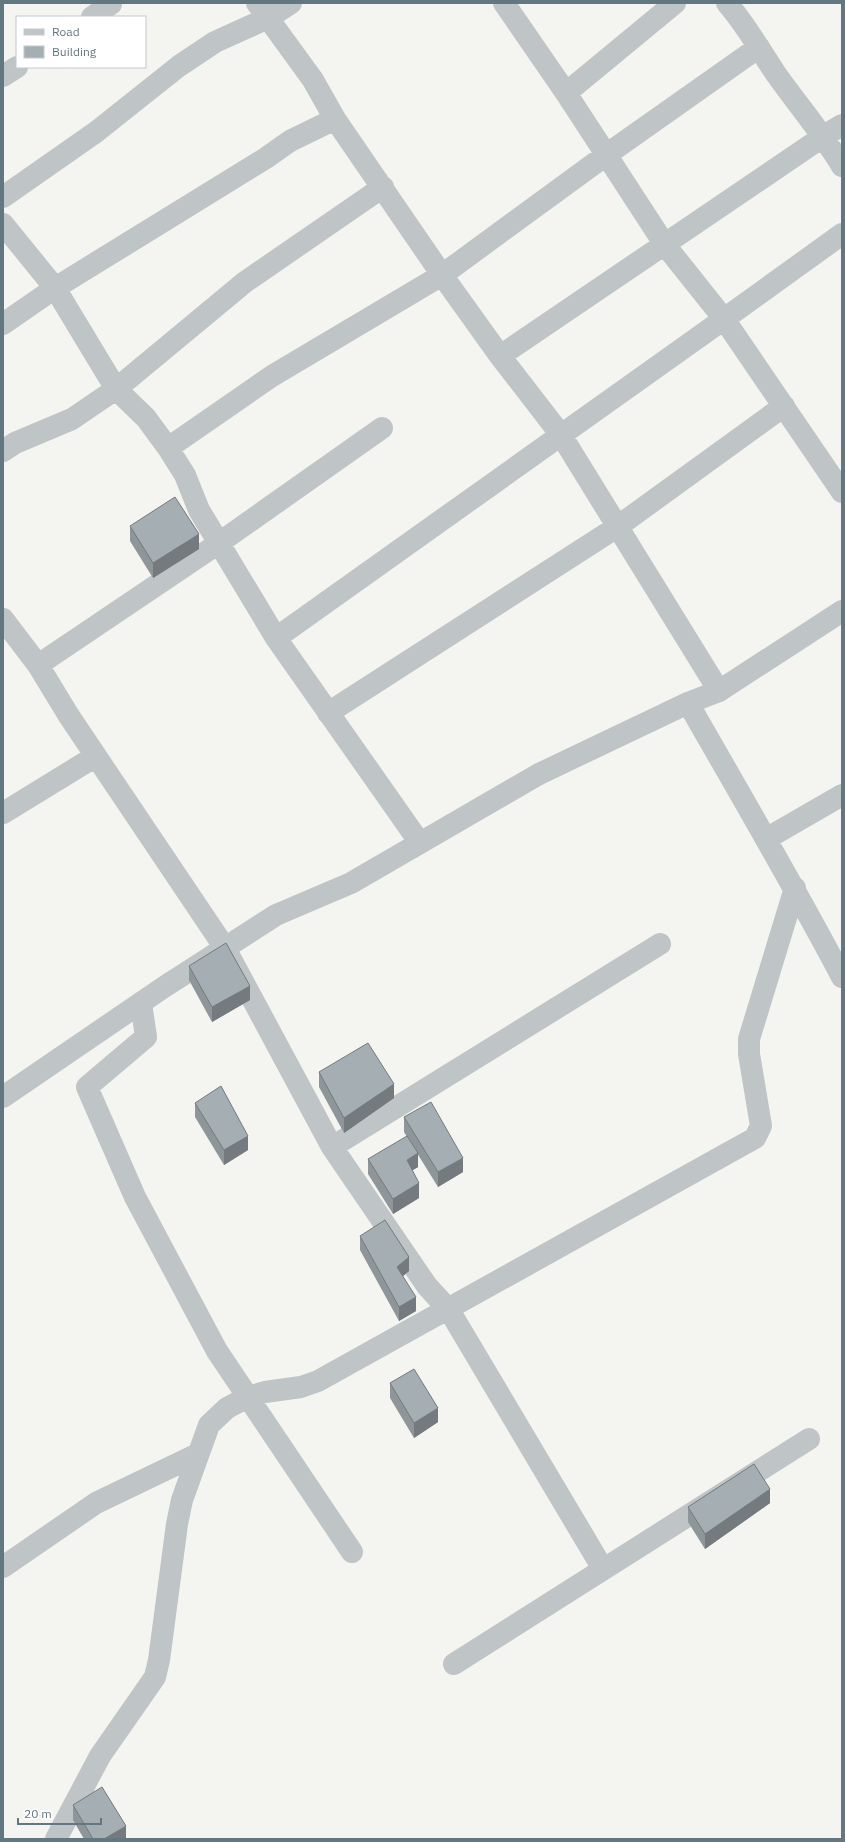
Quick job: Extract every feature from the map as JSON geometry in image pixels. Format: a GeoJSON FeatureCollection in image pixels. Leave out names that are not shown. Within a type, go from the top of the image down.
{"type":"FeatureCollection","features":[{"type":"Feature","properties":{"kind":"street"},"geometry":{"type":"LineString","coordinates":[[94,16],[114,3]]}},
{"type":"Feature","properties":{"kind":"street"},"geometry":{"type":"LineString","coordinates":[[3,198],[96,132],[179,66],[263,11],[291,3]]}},
{"type":"Feature","properties":{"kind":"street"},"geometry":{"type":"LineString","coordinates":[[504,3],[566,93],[665,245],[724,319],[842,492]]}},
{"type":"Feature","properties":{"kind":"street"},"geometry":{"type":"LineString","coordinates":[[566,93],[675,3]]}},
{"type":"Feature","properties":{"kind":"street"},"geometry":{"type":"LineString","coordinates":[[727,3],[741,19],[777,74],[833,130],[842,166]]}},
{"type":"Feature","properties":{"kind":"street"},"geometry":{"type":"LineString","coordinates":[[263,11],[314,80],[335,120],[383,187],[442,275],[500,356],[561,435],[719,691]]}},
{"type":"Feature","properties":{"kind":"street"},"geometry":{"type":"LineString","coordinates":[[168,448],[272,376],[442,275],[606,155],[759,47]]}},
{"type":"Feature","properties":{"kind":"street"},"geometry":{"type":"LineString","coordinates":[[3,76],[16,68]]}},
{"type":"Feature","properties":{"kind":"street"},"geometry":{"type":"LineString","coordinates":[[3,324],[55,288],[226,183],[290,141],[335,120]]}},
{"type":"Feature","properties":{"kind":"street"},"geometry":{"type":"LineString","coordinates":[[500,356],[833,130]]}},
{"type":"Feature","properties":{"kind":"street"},"geometry":{"type":"LineString","coordinates":[[3,451],[15,443],[72,419],[116,389],[245,282],[383,187]]}},
{"type":"Feature","properties":{"kind":"street"},"geometry":{"type":"LineString","coordinates":[[3,224],[55,288],[116,389],[146,418],[168,448],[185,475],[199,510],[276,638],[420,843]]}},
{"type":"Feature","properties":{"kind":"street"},"geometry":{"type":"LineString","coordinates":[[276,638],[842,234]]}},
{"type":"Feature","properties":{"kind":"street"},"geometry":{"type":"LineString","coordinates":[[328,713],[618,527],[784,406]]}},
{"type":"Feature","properties":{"kind":"street"},"geometry":{"type":"LineString","coordinates":[[38,665],[219,543],[382,428]]}},
{"type":"Feature","properties":{"kind":"street"},"geometry":{"type":"LineString","coordinates":[[3,1097],[141,1003],[276,915],[351,884],[539,774],[688,703],[719,691],[842,611]]}},
{"type":"Feature","properties":{"kind":"street"},"geometry":{"type":"LineString","coordinates":[[3,619],[38,665],[96,756],[225,948],[332,1147],[427,1286],[449,1310],[603,1569]]}},
{"type":"Feature","properties":{"kind":"street"},"geometry":{"type":"LineString","coordinates":[[688,703],[795,888],[842,977]]}},
{"type":"Feature","properties":{"kind":"street"},"geometry":{"type":"LineString","coordinates":[[3,813],[96,756]]}},
{"type":"Feature","properties":{"kind":"street"},"geometry":{"type":"LineString","coordinates":[[766,839],[842,795]]}},
{"type":"Feature","properties":{"kind":"street"},"geometry":{"type":"LineString","coordinates":[[56,1839],[100,1756],[155,1677],[159,1660],[177,1524],[182,1500],[209,1424],[227,1408],[248,1397],[265,1392],[301,1387],[318,1381],[449,1310],[755,1138],[761,1126],[749,1054],[749,1039],[795,888]]}},
{"type":"Feature","properties":{"kind":"street"},"geometry":{"type":"LineString","coordinates":[[332,1147],[660,944]]}},
{"type":"Feature","properties":{"kind":"street"},"geometry":{"type":"LineString","coordinates":[[141,1003],[146,1037],[87,1087],[135,1197],[217,1351],[352,1552]]}},
{"type":"Feature","properties":{"kind":"street"},"geometry":{"type":"LineString","coordinates":[[454,1664],[809,1439]]}},
{"type":"Feature","properties":{"kind":"street"},"geometry":{"type":"LineString","coordinates":[[3,1567],[96,1504],[198,1454]]}},
{"type":"Feature","properties":{"kind":"building"},"geometry":{"type":"Polygon","coordinates":[[[175,497],[199,534],[153,563],[130,526],[175,497]]]}},
{"type":"Feature","properties":{"kind":"building"},"geometry":{"type":"Polygon","coordinates":[[[226,943],[250,986],[212,1007],[189,966],[226,943]]]}},
{"type":"Feature","properties":{"kind":"building"},"geometry":{"type":"Polygon","coordinates":[[[368,1043],[394,1084],[344,1118],[319,1072],[368,1043]]]}},
{"type":"Feature","properties":{"kind":"building"},"geometry":{"type":"Polygon","coordinates":[[[221,1086],[248,1136],[224,1150],[195,1103],[221,1086]]]}},
{"type":"Feature","properties":{"kind":"building"},"geometry":{"type":"Polygon","coordinates":[[[431,1102],[463,1158],[438,1172],[404,1117],[431,1102]]]}},
{"type":"Feature","properties":{"kind":"building"},"geometry":{"type":"Polygon","coordinates":[[[407,1136],[418,1153],[407,1160],[419,1183],[393,1199],[368,1159],[407,1136]]]}},
{"type":"Feature","properties":{"kind":"building"},"geometry":{"type":"Polygon","coordinates":[[[385,1220],[409,1257],[397,1267],[416,1297],[399,1307],[360,1236],[385,1220]]]}},
{"type":"Feature","properties":{"kind":"building"},"geometry":{"type":"Polygon","coordinates":[[[414,1369],[438,1408],[414,1423],[390,1383],[414,1369]]]}},
{"type":"Feature","properties":{"kind":"building"},"geometry":{"type":"Polygon","coordinates":[[[754,1464],[770,1489],[705,1534],[688,1507],[754,1464]]]}},
{"type":"Feature","properties":{"kind":"building"},"geometry":{"type":"Polygon","coordinates":[[[102,1787],[126,1826],[104,1839],[93,1839],[73,1805],[102,1787]]]}}]}
